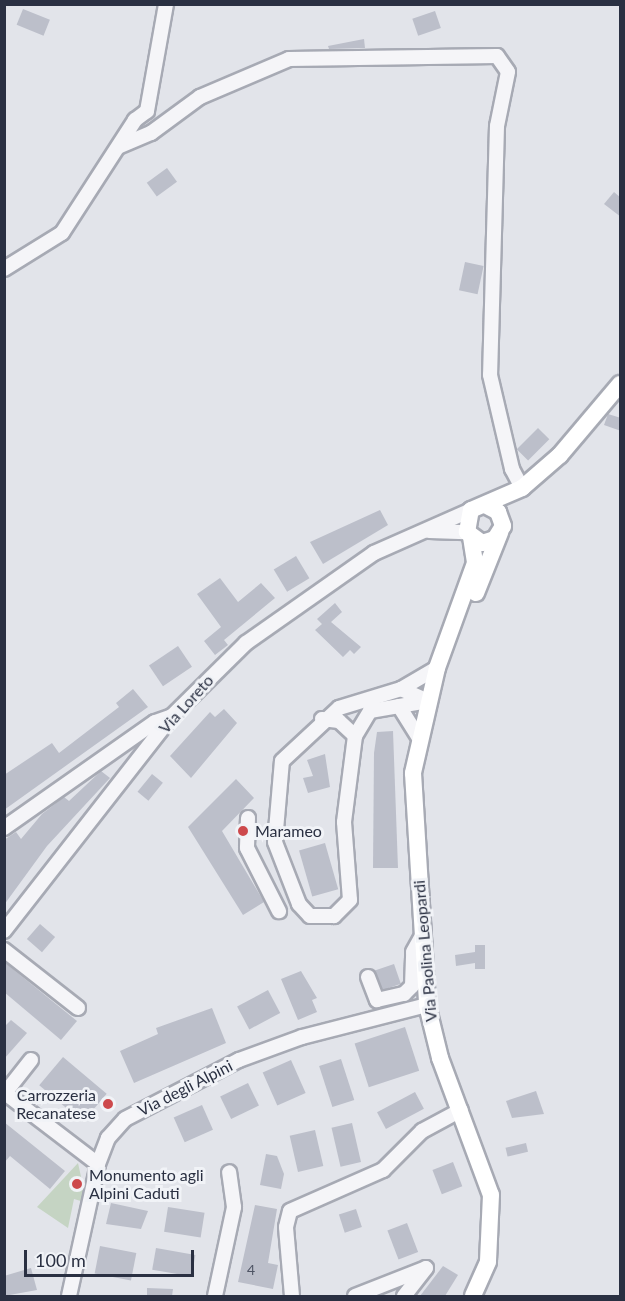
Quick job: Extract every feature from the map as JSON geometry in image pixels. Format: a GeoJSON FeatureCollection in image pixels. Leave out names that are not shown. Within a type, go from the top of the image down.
{"type":"FeatureCollection","features":[{"type":"Feature","properties":{"kind":"main road"},"geometry":{"type":"LineString","coordinates":[[479,507],[522,488],[560,455],[621,384]]}},
{"type":"Feature","properties":{"kind":"main road","name":"Via Paolina Leopardi"},"geometry":{"type":"LineString","coordinates":[[428,700],[522,488]]}},
{"type":"Feature","properties":{"kind":"main road"},"geometry":{"type":"LineString","coordinates":[[469,535],[487,543],[502,530],[498,512],[479,507]]}},
{"type":"Feature","properties":{"kind":"main road","name":"Via Paolina Leopardi"},"geometry":{"type":"LineString","coordinates":[[473,1296],[488,1262],[493,1228],[487,1174],[440,1058],[428,1005],[413,805],[418,737],[437,668],[475,563],[469,535],[479,507]]}},
{"type":"Feature","properties":{"kind":"street"},"geometry":{"type":"LineString","coordinates":[[4,269],[62,233],[153,96],[166,4]]}},
{"type":"Feature","properties":{"kind":"street"},"geometry":{"type":"LineString","coordinates":[[120,146],[151,133],[200,97],[290,58],[496,56],[508,72],[496,133],[490,375],[512,469],[522,488]]}},
{"type":"Feature","properties":{"kind":"street","name":"Via Loreto"},"geometry":{"type":"LineString","coordinates":[[4,931],[172,716],[215,670],[284,613],[374,553],[479,507],[501,492],[512,469]]}},
{"type":"Feature","properties":{"kind":"street","name":"Via Loreto"},"geometry":{"type":"LineString","coordinates":[[418,532],[469,535]]}},
{"type":"Feature","properties":{"kind":"street"},"geometry":{"type":"LineString","coordinates":[[428,700],[370,711],[355,736],[344,822],[350,900],[334,916],[310,916],[297,900],[273,831],[282,761],[322,719],[364,698],[401,689],[437,668]]}},
{"type":"Feature","properties":{"kind":"street"},"geometry":{"type":"LineString","coordinates":[[401,689],[428,700]]}},
{"type":"Feature","properties":{"kind":"street"},"geometry":{"type":"LineString","coordinates":[[399,706],[418,737]]}},
{"type":"Feature","properties":{"kind":"street"},"geometry":{"type":"LineString","coordinates":[[4,828],[115,750],[172,716]]}},
{"type":"Feature","properties":{"kind":"street"},"geometry":{"type":"LineString","coordinates":[[322,719],[339,721],[355,736]]}},
{"type":"Feature","properties":{"kind":"street"},"geometry":{"type":"LineString","coordinates":[[115,750],[140,759]]}},
{"type":"Feature","properties":{"kind":"street"},"geometry":{"type":"LineString","coordinates":[[248,818],[247,848],[279,911]]}},
{"type":"Feature","properties":{"kind":"street"},"geometry":{"type":"LineString","coordinates":[[368,977],[377,1000],[404,994],[412,986],[413,952],[423,934]]}},
{"type":"Feature","properties":{"kind":"street"},"geometry":{"type":"LineString","coordinates":[[4,950],[78,1008]]}},
{"type":"Feature","properties":{"kind":"street","name":"Via degli Alpini"},"geometry":{"type":"LineString","coordinates":[[69,1296],[98,1164],[108,1138],[152,1102],[302,1037],[428,1005]]}},
{"type":"Feature","properties":{"kind":"street"},"geometry":{"type":"LineString","coordinates":[[31,1060],[5,1093],[98,1164]]}},
{"type":"Feature","properties":{"kind":"street"},"geometry":{"type":"LineString","coordinates":[[292,1296],[286,1227],[290,1211],[384,1170],[422,1131],[461,1110]]}},
{"type":"Feature","properties":{"kind":"street"},"geometry":{"type":"LineString","coordinates":[[215,1296],[234,1208],[229,1172]]}},
{"type":"Feature","properties":{"kind":"street"},"geometry":{"type":"LineString","coordinates":[[356,1296],[426,1268],[404,1296]]}},
{"type":"Feature","properties":{"kind":"green space"},"geometry":{"type":"Polygon","coordinates":[[[78,1163],[85,1195],[84,1202],[74,1199],[68,1228],[37,1207],[78,1163]]]}},
{"type":"Feature","properties":{"kind":"building"},"geometry":{"type":"Polygon","coordinates":[[[23,9],[50,20],[44,36],[17,25],[23,9]]]}},
{"type":"Feature","properties":{"kind":"building"},"geometry":{"type":"Polygon","coordinates":[[[435,11],[441,28],[418,36],[412,19],[435,11]]]}},
{"type":"Feature","properties":{"kind":"building"},"geometry":{"type":"Polygon","coordinates":[[[364,39],[365,48],[329,49],[328,46],[364,39]]]}},
{"type":"Feature","properties":{"kind":"building"},"geometry":{"type":"Polygon","coordinates":[[[167,168],[177,182],[157,196],[147,183],[167,168]]]}},
{"type":"Feature","properties":{"kind":"building"},"geometry":{"type":"Polygon","coordinates":[[[614,192],[621,198],[621,217],[604,204],[614,192]]]}},
{"type":"Feature","properties":{"kind":"building"},"geometry":{"type":"Polygon","coordinates":[[[465,262],[484,266],[478,294],[459,290],[465,262]]]}},
{"type":"Feature","properties":{"kind":"building"},"geometry":{"type":"Polygon","coordinates":[[[608,414],[621,418],[621,431],[604,425],[608,414]]]}},
{"type":"Feature","properties":{"kind":"building"},"geometry":{"type":"Polygon","coordinates":[[[538,428],[549,439],[528,461],[517,449],[538,428]]]}},
{"type":"Feature","properties":{"kind":"building"},"geometry":{"type":"Polygon","coordinates":[[[380,510],[388,525],[323,564],[310,542],[380,510]]]}},
{"type":"Feature","properties":{"kind":"building"},"geometry":{"type":"Polygon","coordinates":[[[296,556],[309,578],[287,592],[274,569],[296,556]]]}},
{"type":"Feature","properties":{"kind":"building"},"geometry":{"type":"Polygon","coordinates":[[[220,578],[238,602],[261,583],[275,598],[224,640],[228,645],[215,655],[204,641],[221,627],[197,594],[220,578]]]}},
{"type":"Feature","properties":{"kind":"building"},"geometry":{"type":"Polygon","coordinates":[[[335,603],[342,612],[331,622],[361,647],[354,654],[350,650],[343,657],[315,630],[322,624],[317,619],[335,603]]]}},
{"type":"Feature","properties":{"kind":"building"},"geometry":{"type":"Polygon","coordinates":[[[178,646],[192,667],[163,686],[149,666],[178,646]]]}},
{"type":"Feature","properties":{"kind":"building"},"geometry":{"type":"Polygon","coordinates":[[[133,689],[148,707],[4,810],[4,775],[52,743],[59,753],[119,707],[116,703],[133,689]]]}},
{"type":"Feature","properties":{"kind":"building"},"geometry":{"type":"Polygon","coordinates":[[[224,709],[237,723],[191,778],[170,756],[210,712],[215,717],[224,709]]]}},
{"type":"Feature","properties":{"kind":"building"},"geometry":{"type":"Polygon","coordinates":[[[393,731],[398,868],[373,868],[374,753],[377,732],[393,731]]]}},
{"type":"Feature","properties":{"kind":"building"},"geometry":{"type":"Polygon","coordinates":[[[325,754],[330,787],[308,793],[303,778],[313,776],[307,760],[325,754]]]}},
{"type":"Feature","properties":{"kind":"building"},"geometry":{"type":"Polygon","coordinates":[[[101,771],[110,778],[47,846],[4,905],[4,840],[16,832],[21,839],[42,814],[64,797],[69,801],[101,771]]]}},
{"type":"Feature","properties":{"kind":"building"},"geometry":{"type":"Polygon","coordinates":[[[152,774],[163,783],[148,801],[138,792],[152,774]]]}},
{"type":"Feature","properties":{"kind":"building"},"geometry":{"type":"Polygon","coordinates":[[[236,779],[254,798],[222,831],[264,902],[243,915],[188,827],[236,779]]]}},
{"type":"Feature","properties":{"kind":"building"},"geometry":{"type":"Polygon","coordinates":[[[325,843],[338,889],[312,897],[299,850],[325,843]]]}},
{"type":"Feature","properties":{"kind":"building"},"geometry":{"type":"Polygon","coordinates":[[[40,924],[55,937],[42,952],[27,939],[40,924]]]}},
{"type":"Feature","properties":{"kind":"building"},"geometry":{"type":"Polygon","coordinates":[[[475,945],[485,945],[485,969],[475,969],[475,963],[456,966],[455,955],[475,952],[475,945]]]}},
{"type":"Feature","properties":{"kind":"building"},"geometry":{"type":"Polygon","coordinates":[[[4,962],[77,1021],[61,1040],[4,992],[4,962]]]}},
{"type":"Feature","properties":{"kind":"building"},"geometry":{"type":"Polygon","coordinates":[[[394,964],[401,984],[381,991],[374,971],[394,964]]]}},
{"type":"Feature","properties":{"kind":"building"},"geometry":{"type":"Polygon","coordinates":[[[301,971],[317,998],[312,1000],[317,1012],[298,1020],[281,979],[301,971]]]}},
{"type":"Feature","properties":{"kind":"building"},"geometry":{"type":"Polygon","coordinates":[[[268,990],[280,1013],[249,1029],[237,1006],[268,990]]]}},
{"type":"Feature","properties":{"kind":"building"},"geometry":{"type":"Polygon","coordinates":[[[212,1008],[226,1043],[134,1083],[120,1051],[158,1034],[156,1028],[212,1008]]]}},
{"type":"Feature","properties":{"kind":"building"},"geometry":{"type":"Polygon","coordinates":[[[11,1020],[27,1033],[4,1059],[4,1027],[11,1020]]]}},
{"type":"Feature","properties":{"kind":"building"},"geometry":{"type":"Polygon","coordinates":[[[405,1027],[419,1071],[369,1087],[355,1043],[405,1027]]]}},
{"type":"Feature","properties":{"kind":"building"},"geometry":{"type":"Polygon","coordinates":[[[63,1057],[107,1094],[83,1122],[39,1085],[63,1057]]]}},
{"type":"Feature","properties":{"kind":"building"},"geometry":{"type":"Polygon","coordinates":[[[341,1059],[354,1100],[332,1107],[319,1066],[341,1059]]]}},
{"type":"Feature","properties":{"kind":"building"},"geometry":{"type":"Polygon","coordinates":[[[291,1060],[306,1093],[277,1105],[263,1073],[291,1060]]]}},
{"type":"Feature","properties":{"kind":"building"},"geometry":{"type":"Polygon","coordinates":[[[248,1083],[259,1105],[231,1119],[220,1097],[248,1083]]]}},
{"type":"Feature","properties":{"kind":"building"},"geometry":{"type":"Polygon","coordinates":[[[536,1091],[544,1114],[512,1118],[506,1101],[536,1091]]]}},
{"type":"Feature","properties":{"kind":"building"},"geometry":{"type":"Polygon","coordinates":[[[415,1092],[424,1109],[386,1129],[377,1112],[415,1092]]]}},
{"type":"Feature","properties":{"kind":"building"},"geometry":{"type":"Polygon","coordinates":[[[202,1105],[213,1130],[185,1142],[174,1118],[202,1105]]]}},
{"type":"Feature","properties":{"kind":"building"},"geometry":{"type":"Polygon","coordinates":[[[4,1122],[65,1171],[50,1189],[10,1156],[4,1163],[4,1122]]]}},
{"type":"Feature","properties":{"kind":"building"},"geometry":{"type":"Polygon","coordinates":[[[352,1123],[361,1162],[341,1167],[332,1128],[352,1123]]]}},
{"type":"Feature","properties":{"kind":"building"},"geometry":{"type":"Polygon","coordinates":[[[315,1130],[323,1166],[298,1172],[290,1136],[315,1130]]]}},
{"type":"Feature","properties":{"kind":"building"},"geometry":{"type":"Polygon","coordinates":[[[526,1143],[528,1152],[508,1156],[506,1148],[526,1143]]]}},
{"type":"Feature","properties":{"kind":"building"},"geometry":{"type":"Polygon","coordinates":[[[266,1154],[277,1156],[284,1174],[281,1189],[260,1185],[266,1154]]]}},
{"type":"Feature","properties":{"kind":"building"},"geometry":{"type":"Polygon","coordinates":[[[453,1162],[462,1186],[442,1194],[432,1170],[453,1162]]]}},
{"type":"Feature","properties":{"kind":"building"},"geometry":{"type":"Polygon","coordinates":[[[111,1203],[148,1211],[141,1229],[106,1224],[111,1203]]]}},
{"type":"Feature","properties":{"kind":"building"},"geometry":{"type":"Polygon","coordinates":[[[255,1205],[277,1209],[268,1263],[278,1265],[273,1289],[238,1282],[255,1205]]]}},
{"type":"Feature","properties":{"kind":"building"},"geometry":{"type":"Polygon","coordinates":[[[168,1207],[205,1213],[201,1237],[164,1232],[168,1207]]]}},
{"type":"Feature","properties":{"kind":"building"},"geometry":{"type":"Polygon","coordinates":[[[356,1209],[362,1227],[345,1233],[339,1215],[356,1209]]]}},
{"type":"Feature","properties":{"kind":"building"},"geometry":{"type":"Polygon","coordinates":[[[407,1223],[418,1252],[399,1259],[387,1231],[407,1223]]]}},
{"type":"Feature","properties":{"kind":"building"},"geometry":{"type":"Polygon","coordinates":[[[100,1246],[136,1253],[131,1281],[95,1273],[100,1246]]]}},
{"type":"Feature","properties":{"kind":"building"},"geometry":{"type":"Polygon","coordinates":[[[156,1248],[195,1255],[192,1277],[152,1270],[156,1248]]]}},
{"type":"Feature","properties":{"kind":"building"},"geometry":{"type":"Polygon","coordinates":[[[443,1266],[458,1275],[445,1296],[420,1296],[443,1266]]]}},
{"type":"Feature","properties":{"kind":"building"},"geometry":{"type":"Polygon","coordinates":[[[31,1268],[37,1290],[4,1296],[4,1276],[31,1268]]]}},
{"type":"Feature","properties":{"kind":"building"},"geometry":{"type":"Polygon","coordinates":[[[147,1288],[173,1289],[172,1296],[147,1296],[147,1288]]]}},
{"type":"Feature","properties":{"kind":"place","name":"Marameo"},"geometry":{"type":"Point","coordinates":[243,831]}},
{"type":"Feature","properties":{"kind":"place","name":"Carrozzeria Recanatese"},"geometry":{"type":"Point","coordinates":[108,1104]}},
{"type":"Feature","properties":{"kind":"place","name":"Monumento agli Alpini Caduti"},"geometry":{"type":"Point","coordinates":[77,1184]}}]}
